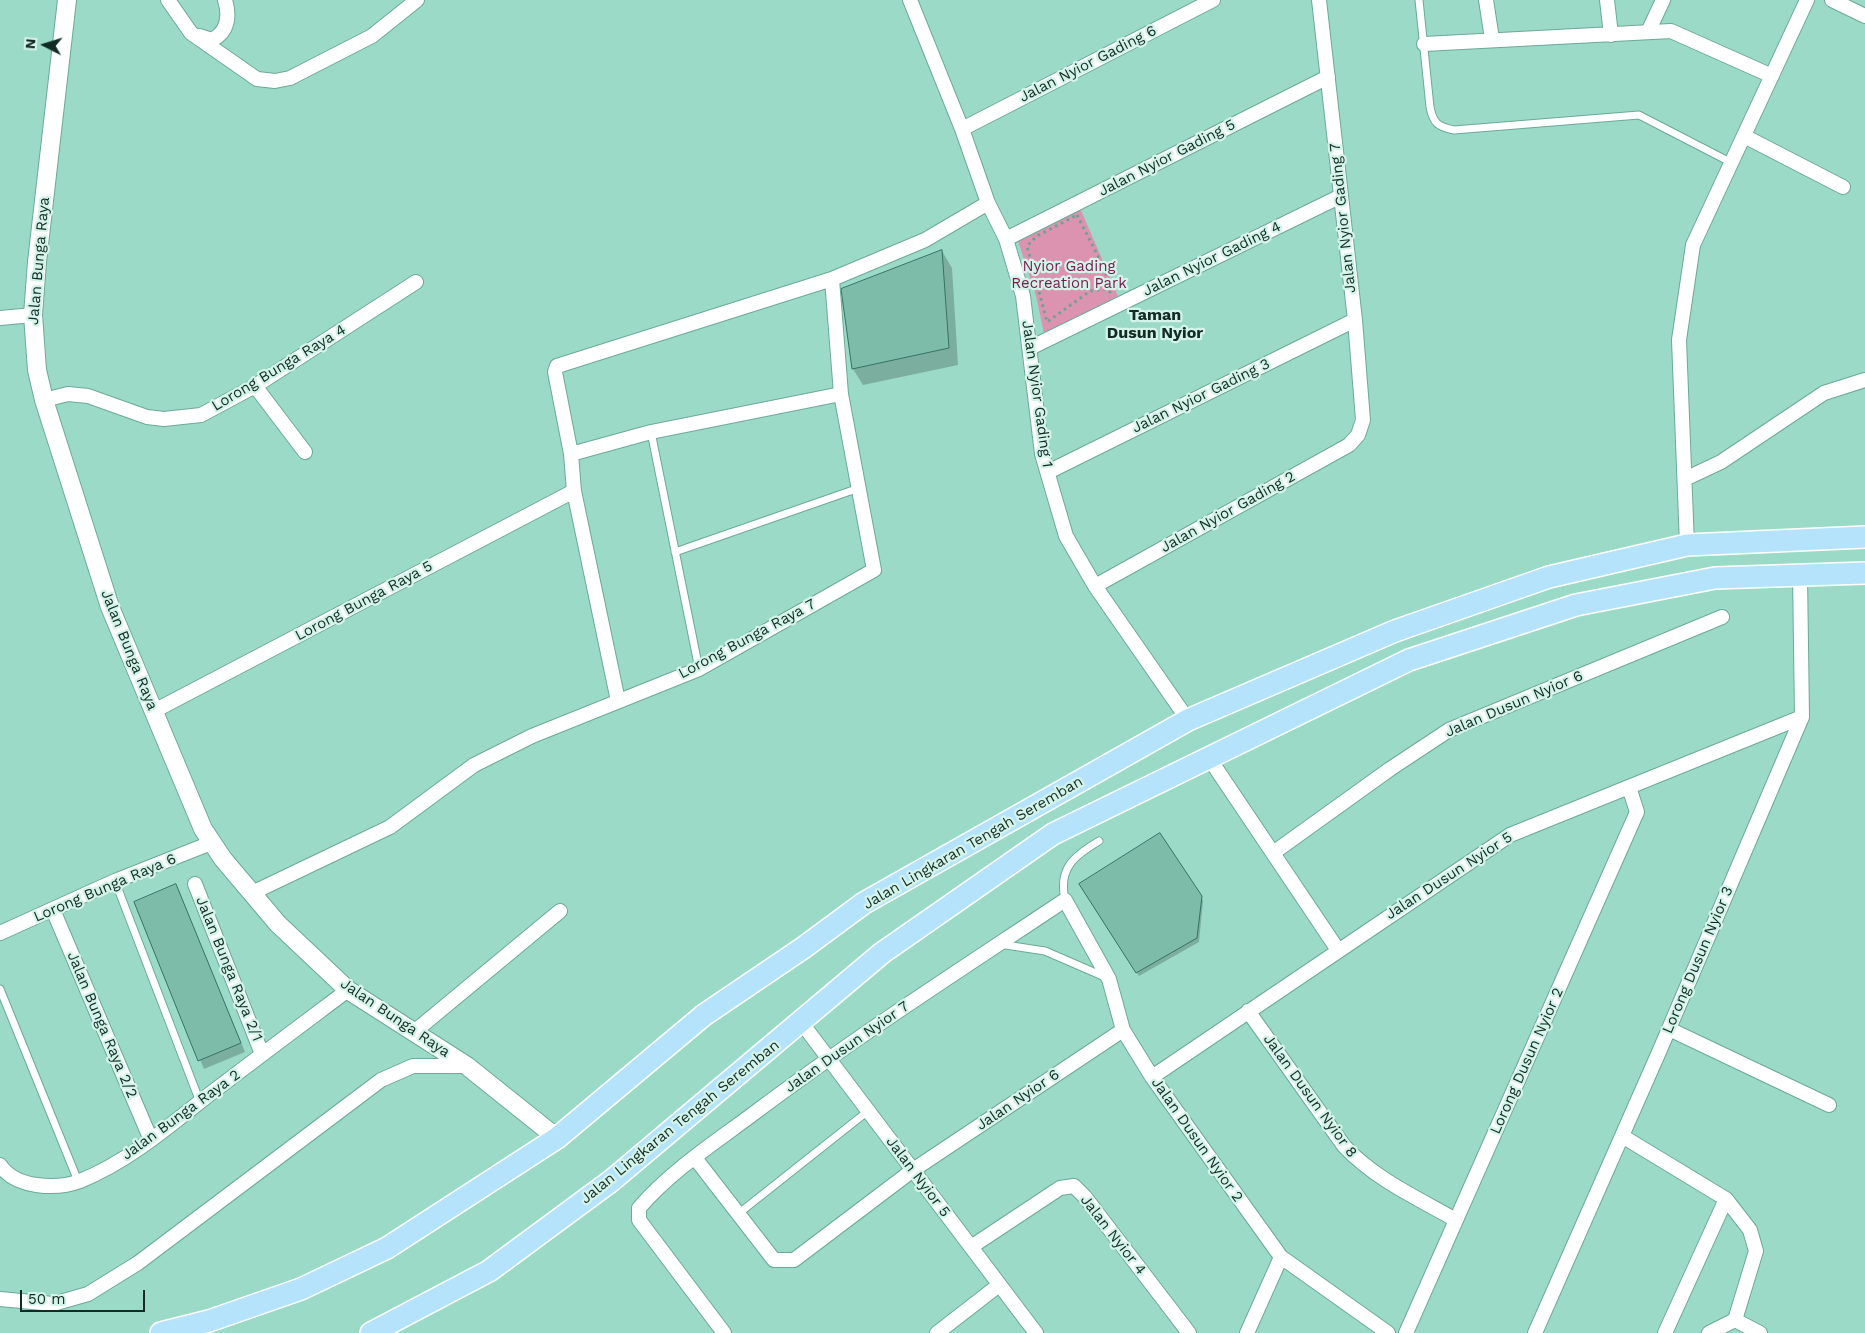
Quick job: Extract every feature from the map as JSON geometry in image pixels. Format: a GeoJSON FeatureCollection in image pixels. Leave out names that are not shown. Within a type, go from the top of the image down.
{"type":"FeatureCollection","features":[{"type":"Feature","properties":{"kind":"main road","name":"Jalan Lingkaran Tengah Seremban"},"geometry":{"type":"LineString","coordinates":[[162,1333],[209,1320],[301,1289],[387,1248],[557,1138],[704,1014],[803,948],[864,903],[1188,720],[1395,631],[1550,577],[1688,544],[1865,537]]}},
{"type":"Feature","properties":{"kind":"main road","name":"Jalan Lingkaran Tengah Seremban"},"geometry":{"type":"LineString","coordinates":[[371,1333],[489,1271],[611,1181],[882,953],[1053,834],[1409,660],[1576,605],[1715,578],[1865,573]]}},
{"type":"Feature","properties":{"kind":"street","name":"Jalan Bunga Raya"},"geometry":{"type":"LineString","coordinates":[[67,0],[36,262],[32,315],[37,370],[44,400],[110,607],[154,712],[211,844],[278,924],[348,990],[467,1066],[557,1138]]}},
{"type":"Feature","properties":{"kind":"street"},"geometry":{"type":"LineString","coordinates":[[168,0],[191,33],[257,79],[275,81],[290,78],[372,36],[417,0]]}},
{"type":"Feature","properties":{"kind":"street"},"geometry":{"type":"LineString","coordinates":[[191,33],[212,40],[221,36],[227,23],[225,0]]}},
{"type":"Feature","properties":{"kind":"street","name":"Jalan Nyior Gading 1"},"geometry":{"type":"LineString","coordinates":[[910,0],[962,129],[988,203],[1006,239],[1022,296],[1042,454],[1066,536],[1095,586],[1188,720]]}},
{"type":"Feature","properties":{"kind":"street","name":"Jalan Nyior Gading 6"},"geometry":{"type":"LineString","coordinates":[[962,129],[1213,0]]}},
{"type":"Feature","properties":{"kind":"street","name":"Jalan Nyior Gading 7"},"geometry":{"type":"LineString","coordinates":[[1319,0],[1355,320],[1363,420],[1358,435]]}},
{"type":"Feature","properties":{"kind":"street"},"geometry":{"type":"LineString","coordinates":[[1486,0],[1492,39]]}},
{"type":"Feature","properties":{"kind":"street"},"geometry":{"type":"LineString","coordinates":[[1607,0],[1611,34]]}},
{"type":"Feature","properties":{"kind":"street"},"geometry":{"type":"LineString","coordinates":[[1648,32],[1663,0]]}},
{"type":"Feature","properties":{"kind":"street"},"geometry":{"type":"LineString","coordinates":[[1688,544],[1679,340],[1693,245],[1807,0]]}},
{"type":"Feature","properties":{"kind":"street"},"geometry":{"type":"LineString","coordinates":[[1832,0],[1865,16]]}},
{"type":"Feature","properties":{"kind":"street"},"geometry":{"type":"LineString","coordinates":[[1424,44],[1671,31],[1772,76]]}},
{"type":"Feature","properties":{"kind":"street","name":"Jalan Nyior Gading 5"},"geometry":{"type":"LineString","coordinates":[[1006,239],[1328,77]]}},
{"type":"Feature","properties":{"kind":"street"},"geometry":{"type":"LineString","coordinates":[[1744,136],[1843,187]]}},
{"type":"Feature","properties":{"kind":"street","name":"Jalan Nyior Gading 4"},"geometry":{"type":"LineString","coordinates":[[1030,348],[1341,196]]}},
{"type":"Feature","properties":{"kind":"street"},"geometry":{"type":"LineString","coordinates":[[618,701],[574,491],[571,454],[555,372],[557,366],[832,279],[926,240],[988,203]]}},
{"type":"Feature","properties":{"kind":"street","name":"Lorong Bunga Raya 7"},"geometry":{"type":"LineString","coordinates":[[252,893],[390,827],[474,765],[532,736],[699,669],[874,570],[841,394],[832,279]]}},
{"type":"Feature","properties":{"kind":"street","name":"Lorong Bunga Raya 4"},"geometry":{"type":"LineString","coordinates":[[44,400],[68,394],[88,396],[147,417],[164,419],[201,415],[255,386],[416,282]]}},
{"type":"Feature","properties":{"kind":"street"},"geometry":{"type":"LineString","coordinates":[[0,318],[32,315]]}},
{"type":"Feature","properties":{"kind":"street","name":"Jalan Nyior Gading 3"},"geometry":{"type":"LineString","coordinates":[[1048,472],[1355,320]]}},
{"type":"Feature","properties":{"kind":"street"},"geometry":{"type":"LineString","coordinates":[[1685,479],[1721,462],[1824,393],[1865,380]]}},
{"type":"Feature","properties":{"kind":"street"},"geometry":{"type":"LineString","coordinates":[[255,386],[305,452]]}},
{"type":"Feature","properties":{"kind":"street"},"geometry":{"type":"LineString","coordinates":[[571,454],[650,432],[841,394]]}},
{"type":"Feature","properties":{"kind":"street","name":"Jalan Nyior Gading 2"},"geometry":{"type":"LineString","coordinates":[[1095,586],[1349,445],[1358,435]]}},
{"type":"Feature","properties":{"kind":"street","name":"Lorong Bunga Raya 5"},"geometry":{"type":"LineString","coordinates":[[154,712],[574,491]]}},
{"type":"Feature","properties":{"kind":"street","name":"Lorong Dusun Nyior 3"},"geometry":{"type":"LineString","coordinates":[[1535,1333],[1669,1029],[1802,717],[1800,574]]}},
{"type":"Feature","properties":{"kind":"street","name":"Jalan Dusun Nyior 6"},"geometry":{"type":"LineString","coordinates":[[1273,853],[1390,769],[1449,730],[1722,617]]}},
{"type":"Feature","properties":{"kind":"street","name":"Jalan Dusun Nyior 5"},"geometry":{"type":"LineString","coordinates":[[1152,1077],[1510,835],[1802,717]]}},
{"type":"Feature","properties":{"kind":"street"},"geometry":{"type":"LineString","coordinates":[[1209,758],[1338,950]]}},
{"type":"Feature","properties":{"kind":"street","name":"Lorong Dusun Nyior 2"},"geometry":{"type":"LineString","coordinates":[[1406,1333],[1637,812],[1628,787]]}},
{"type":"Feature","properties":{"kind":"street","name":"Lorong Bunga Raya 6"},"geometry":{"type":"LineString","coordinates":[[0,933],[115,881],[211,844]]}},
{"type":"Feature","properties":{"kind":"street","name":"Jalan Bunga Raya 2/1"},"geometry":{"type":"LineString","coordinates":[[195,884],[262,1054]]}},
{"type":"Feature","properties":{"kind":"street","name":"Jalan Dusun Nyior 7"},"geometry":{"type":"LineString","coordinates":[[724,1333],[639,1220],[639,1208],[648,1197],[695,1158],[828,1058],[1065,900]]}},
{"type":"Feature","properties":{"kind":"street","name":"Jalan Dusun Nyior 2"},"geometry":{"type":"LineString","coordinates":[[1065,900],[1109,979],[1123,1030],[1152,1077],[1280,1257],[1388,1333]]}},
{"type":"Feature","properties":{"kind":"street","name":"Jalan Bunga Raya 2/2"},"geometry":{"type":"LineString","coordinates":[[52,910],[151,1140]]}},
{"type":"Feature","properties":{"kind":"street"},"geometry":{"type":"LineString","coordinates":[[414,1032],[560,911]]}},
{"type":"Feature","properties":{"kind":"street","name":"Jalan Bunga Raya 2"},"geometry":{"type":"LineString","coordinates":[[0,1165],[5,1173],[20,1181],[55,1186],[78,1182],[104,1170],[151,1140],[348,990]]}},
{"type":"Feature","properties":{"kind":"street","name":"Jalan Dusun Nyior 8"},"geometry":{"type":"LineString","coordinates":[[1248,1011],[1344,1146],[1358,1161],[1382,1178],[1456,1220]]}},
{"type":"Feature","properties":{"kind":"street","name":"Jalan Nyior 5"},"geometry":{"type":"LineString","coordinates":[[801,1022],[1036,1333]]}},
{"type":"Feature","properties":{"kind":"street"},"geometry":{"type":"LineString","coordinates":[[1669,1029],[1829,1104]]}},
{"type":"Feature","properties":{"kind":"street","name":"Jalan Nyior 6"},"geometry":{"type":"LineString","coordinates":[[738,1214],[774,1260],[794,1260],[913,1170],[1123,1030]]}},
{"type":"Feature","properties":{"kind":"street"},"geometry":{"type":"LineString","coordinates":[[0,1299],[54,1304],[88,1294],[138,1263],[381,1080],[413,1066],[467,1066]]}},
{"type":"Feature","properties":{"kind":"street"},"geometry":{"type":"LineString","coordinates":[[1622,1136],[1726,1200],[1750,1230],[1756,1251],[1735,1320],[1709,1333]]}},
{"type":"Feature","properties":{"kind":"street"},"geometry":{"type":"LineString","coordinates":[[695,1158],[738,1214]]}},
{"type":"Feature","properties":{"kind":"street","name":"Jalan Nyior 4"},"geometry":{"type":"LineString","coordinates":[[971,1247],[1060,1188],[1074,1186],[1086,1198],[1189,1333]]}},
{"type":"Feature","properties":{"kind":"street"},"geometry":{"type":"LineString","coordinates":[[1665,1333],[1726,1200]]}},
{"type":"Feature","properties":{"kind":"street"},"geometry":{"type":"LineString","coordinates":[[1247,1333],[1280,1257]]}},
{"type":"Feature","properties":{"kind":"street"},"geometry":{"type":"LineString","coordinates":[[937,1333],[999,1285]]}},
{"type":"Feature","properties":{"kind":"street"},"geometry":{"type":"LineString","coordinates":[[1735,1320],[1760,1333]]}},
{"type":"Feature","properties":{"kind":"lane"},"geometry":{"type":"LineString","coordinates":[[1419,0],[1430,107],[1433,120],[1440,127],[1454,130],[1639,115],[1732,163]]}},
{"type":"Feature","properties":{"kind":"lane"},"geometry":{"type":"LineString","coordinates":[[650,432],[699,669]]}},
{"type":"Feature","properties":{"kind":"lane"},"geometry":{"type":"LineString","coordinates":[[676,552],[859,488]]}},
{"type":"Feature","properties":{"kind":"lane"},"geometry":{"type":"LineString","coordinates":[[1065,900],[1062,888],[1066,870],[1077,855],[1099,841]]}},
{"type":"Feature","properties":{"kind":"lane"},"geometry":{"type":"LineString","coordinates":[[115,881],[200,1102]]}},
{"type":"Feature","properties":{"kind":"lane"},"geometry":{"type":"LineString","coordinates":[[999,944],[1045,951],[1076,962],[1109,979]]}},
{"type":"Feature","properties":{"kind":"lane"},"geometry":{"type":"LineString","coordinates":[[0,989],[78,1182]]}},
{"type":"Feature","properties":{"kind":"lane"},"geometry":{"type":"LineString","coordinates":[[738,1214],[868,1111]]}},
{"type":"Feature","properties":{"kind":"path"},"geometry":{"type":"LineString","coordinates":[[1077,215],[1104,268],[1112,290],[1110,292],[1106,290],[1090,292],[1047,322],[1027,246],[1037,236],[1077,215]]}},
{"type":"Feature","properties":{"kind":"green space","name":"Nyior Gading Recreation Park"},"geometry":{"type":"Polygon","coordinates":[[[1080,208],[1118,296],[1044,333],[1036,296],[1017,238],[1080,208]]]}},
{"type":"Feature","properties":{"kind":"building"},"geometry":{"type":"Polygon","coordinates":[[[942,250],[949,348],[852,369],[841,289],[942,250]]]}},
{"type":"Feature","properties":{"kind":"building"},"geometry":{"type":"Polygon","coordinates":[[[1160,833],[1202,896],[1197,938],[1136,973],[1079,884],[1160,833]]]}},
{"type":"Feature","properties":{"kind":"building"},"geometry":{"type":"Polygon","coordinates":[[[176,884],[241,1043],[198,1061],[134,902],[176,884]]]}},
{"type":"Feature","properties":{"kind":"district","name":"Taman Dusun Nyior"},"geometry":{"type":"Point","coordinates":[1155,324]}}]}
